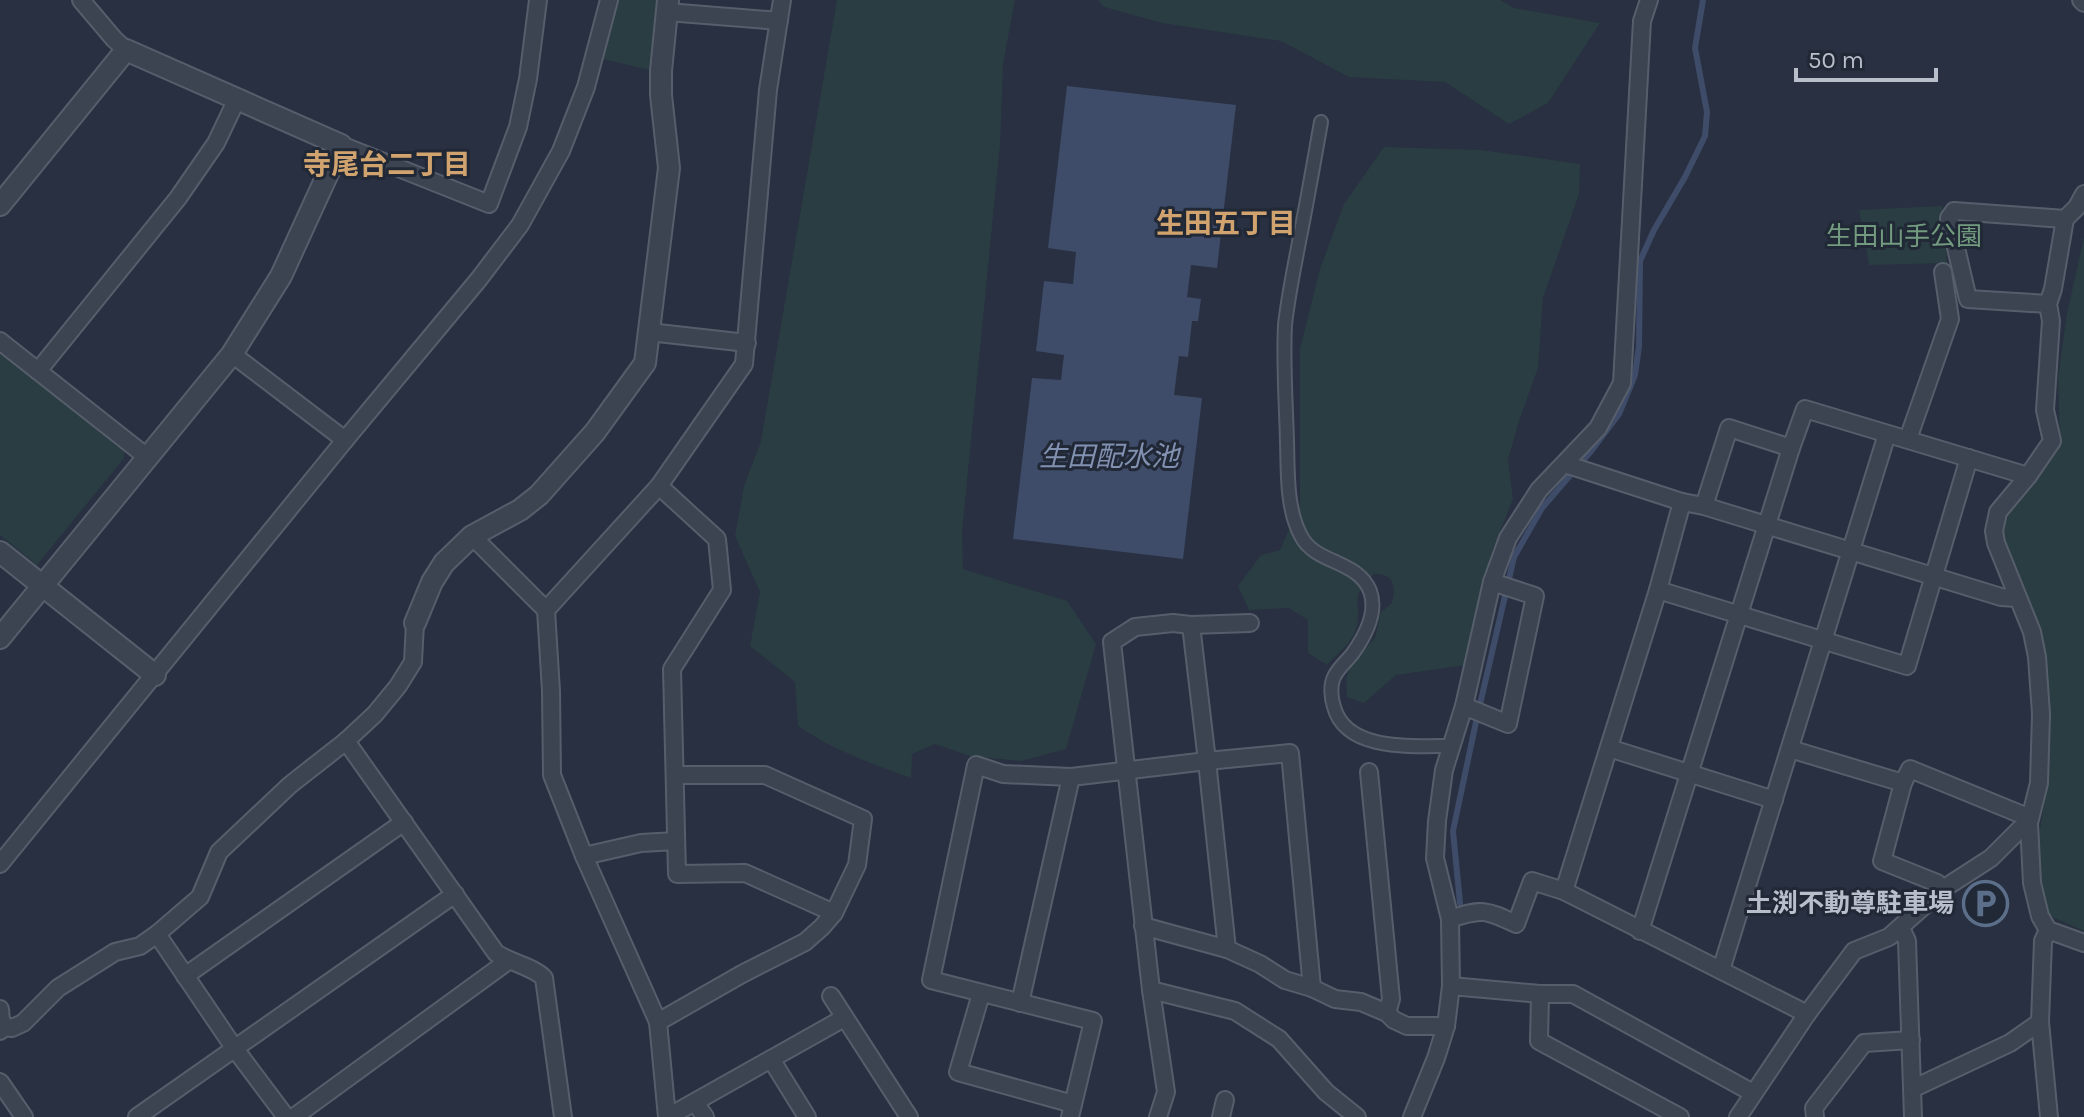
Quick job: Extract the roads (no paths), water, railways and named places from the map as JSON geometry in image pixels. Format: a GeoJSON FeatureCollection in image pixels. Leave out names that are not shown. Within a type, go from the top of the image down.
{"type":"FeatureCollection","features":[{"type":"Feature","properties":{"kind":"street"},"geometry":{"type":"LineString","coordinates":[[81,0],[126,50],[341,145],[489,204],[518,127],[528,79],[538,0]]}},
{"type":"Feature","properties":{"kind":"street"},"geometry":{"type":"LineString","coordinates":[[0,864],[520,225],[561,151],[586,87],[609,0]]}},
{"type":"Feature","properties":{"kind":"street"},"geometry":{"type":"LineString","coordinates":[[546,610],[659,486],[744,364],[768,90],[782,0]]}},
{"type":"Feature","properties":{"kind":"street"},"geometry":{"type":"LineString","coordinates":[[1412,1117],[1446,1026],[1451,986],[1450,919],[1435,858],[1442,783],[1464,706],[1492,582],[1508,538],[1539,490],[1598,428],[1622,383],[1642,21],[1649,0]]}},
{"type":"Feature","properties":{"kind":"street"},"geometry":{"type":"LineString","coordinates":[[0,1009],[2,1029],[23,1023],[58,988],[115,952],[140,946],[157,934],[200,897],[219,852],[290,785],[375,714],[413,662],[415,623],[432,582],[444,563],[472,536],[520,510],[539,495],[595,432],[645,363],[669,168],[661,95],[667,6],[779,21]]}},
{"type":"Feature","properties":{"kind":"street"},"geometry":{"type":"LineString","coordinates":[[0,205],[126,50]]}},
{"type":"Feature","properties":{"kind":"street"},"geometry":{"type":"LineString","coordinates":[[38,371],[178,198],[216,143],[237,99]]}},
{"type":"Feature","properties":{"kind":"street"},"geometry":{"type":"LineString","coordinates":[[1321,122],[1285,326],[1288,487],[1301,538],[1312,552],[1361,577],[1370,590],[1373,603],[1369,626],[1333,678],[1331,697],[1341,723],[1369,741],[1401,746],[1451,746]]}},
{"type":"Feature","properties":{"kind":"street"},"geometry":{"type":"LineString","coordinates":[[0,638],[232,354],[281,276],[341,145]]}},
{"type":"Feature","properties":{"kind":"street"},"geometry":{"type":"LineString","coordinates":[[2084,194],[2065,219],[2048,304],[2051,321],[2045,410],[2052,441],[1998,512],[1994,531],[2032,632],[2037,657],[2041,714],[2039,783],[2030,821],[2032,883],[2040,916],[2048,930],[2084,943]]}},
{"type":"Feature","properties":{"kind":"street"},"geometry":{"type":"LineString","coordinates":[[2048,304],[1968,299],[1949,218],[1954,211],[2065,219]]}},
{"type":"Feature","properties":{"kind":"street"},"geometry":{"type":"LineString","coordinates":[[1908,439],[1950,319],[1943,272]]}},
{"type":"Feature","properties":{"kind":"street"},"geometry":{"type":"LineString","coordinates":[[649,332],[747,343]]}},
{"type":"Feature","properties":{"kind":"street"},"geometry":{"type":"LineString","coordinates":[[0,341],[147,457]]}},
{"type":"Feature","properties":{"kind":"street"},"geometry":{"type":"LineString","coordinates":[[232,354],[345,440]]}},
{"type":"Feature","properties":{"kind":"street"},"geometry":{"type":"LineString","coordinates":[[1640,931],[1805,409],[2028,476]]}},
{"type":"Feature","properties":{"kind":"street"},"geometry":{"type":"LineString","coordinates":[[1704,506],[1729,428],[1791,448]]}},
{"type":"Feature","properties":{"kind":"street"},"geometry":{"type":"LineString","coordinates":[[1721,970],[1887,434]]}},
{"type":"Feature","properties":{"kind":"street"},"geometry":{"type":"LineString","coordinates":[[1658,590],[1907,666],[1969,458]]}},
{"type":"Feature","properties":{"kind":"street"},"geometry":{"type":"LineString","coordinates":[[1565,464],[1852,553],[2001,597],[2017,598]]}},
{"type":"Feature","properties":{"kind":"street"},"geometry":{"type":"LineString","coordinates":[[659,486],[717,539],[722,590],[672,669],[677,874],[745,873],[834,913]]}},
{"type":"Feature","properties":{"kind":"street"},"geometry":{"type":"LineString","coordinates":[[1564,891],[1658,590],[1682,502]]}},
{"type":"Feature","properties":{"kind":"street"},"geometry":{"type":"LineString","coordinates":[[472,536],[546,610],[552,775],[584,856],[658,1022],[667,1117],[844,1018]]}},
{"type":"Feature","properties":{"kind":"street"},"geometry":{"type":"LineString","coordinates":[[0,552],[155,675]]}},
{"type":"Feature","properties":{"kind":"street"},"geometry":{"type":"LineString","coordinates":[[1464,706],[1508,724],[1535,596],[1492,582]]}},
{"type":"Feature","properties":{"kind":"street"},"geometry":{"type":"LineString","coordinates":[[1158,1117],[1166,1092],[1143,926],[1112,642],[1135,627],[1173,623],[1250,623]]}},
{"type":"Feature","properties":{"kind":"street"},"geometry":{"type":"LineString","coordinates":[[1191,625],[1227,949]]}},
{"type":"Feature","properties":{"kind":"street"},"geometry":{"type":"LineString","coordinates":[[346,741],[496,953],[544,978],[563,1117]]}},
{"type":"Feature","properties":{"kind":"street"},"geometry":{"type":"LineString","coordinates":[[1609,748],[1774,800]]}},
{"type":"Feature","properties":{"kind":"street"},"geometry":{"type":"LineString","coordinates":[[1790,749],[1903,783]]}},
{"type":"Feature","properties":{"kind":"street"},"geometry":{"type":"LineString","coordinates":[[981,994],[958,1072],[1072,1110],[1093,1021],[931,980],[976,765],[1003,774],[1071,777],[1290,753],[1312,988]]}},
{"type":"Feature","properties":{"kind":"street"},"geometry":{"type":"LineString","coordinates":[[1943,889],[1937,883],[1882,861],[1903,783],[1910,769],[2030,821]]}},
{"type":"Feature","properties":{"kind":"street"},"geometry":{"type":"LineString","coordinates":[[1369,772],[1391,999],[1387,1013]]}},
{"type":"Feature","properties":{"kind":"street"},"geometry":{"type":"LineString","coordinates":[[658,1022],[805,942],[834,913],[857,865],[863,819],[765,775],[675,775]]}},
{"type":"Feature","properties":{"kind":"street"},"geometry":{"type":"LineString","coordinates":[[1020,1003],[1071,777]]}},
{"type":"Feature","properties":{"kind":"street"},"geometry":{"type":"LineString","coordinates":[[1738,1117],[1807,1014],[1854,951],[1889,937],[1943,889],[1991,858],[2030,821]]}},
{"type":"Feature","properties":{"kind":"street"},"geometry":{"type":"LineString","coordinates":[[185,976],[404,822]]}},
{"type":"Feature","properties":{"kind":"street"},"geometry":{"type":"LineString","coordinates":[[584,856],[641,843],[676,841]]}},
{"type":"Feature","properties":{"kind":"street"},"geometry":{"type":"LineString","coordinates":[[1450,919],[1470,912],[1488,911],[1516,924],[1532,881],[1564,891],[1807,1014]]}},
{"type":"Feature","properties":{"kind":"street"},"geometry":{"type":"LineString","coordinates":[[137,1117],[455,894]]}},
{"type":"Feature","properties":{"kind":"street"},"geometry":{"type":"LineString","coordinates":[[1143,926],[1227,949],[1285,980],[1335,999],[1361,1002],[1407,1026],[1446,1026]]}},
{"type":"Feature","properties":{"kind":"street"},"geometry":{"type":"LineString","coordinates":[[1901,928],[1907,941],[1913,1117]]}},
{"type":"Feature","properties":{"kind":"street"},"geometry":{"type":"LineString","coordinates":[[2048,930],[2043,941],[2040,1022],[2049,1117]]}},
{"type":"Feature","properties":{"kind":"street"},"geometry":{"type":"LineString","coordinates":[[157,934],[235,1049],[286,1117]]}},
{"type":"Feature","properties":{"kind":"street"},"geometry":{"type":"LineString","coordinates":[[294,1117],[508,961]]}},
{"type":"Feature","properties":{"kind":"street"},"geometry":{"type":"LineString","coordinates":[[1451,986],[1573,994],[1753,1093]]}},
{"type":"Feature","properties":{"kind":"street"},"geometry":{"type":"LineString","coordinates":[[1151,990],[1235,1011],[1279,1039],[1326,1092],[1357,1117]]}},
{"type":"Feature","properties":{"kind":"street"},"geometry":{"type":"LineString","coordinates":[[1540,994],[1539,1041],[1680,1117]]}},
{"type":"Feature","properties":{"kind":"street"},"geometry":{"type":"LineString","coordinates":[[831,996],[909,1117]]}},
{"type":"Feature","properties":{"kind":"street"},"geometry":{"type":"LineString","coordinates":[[1912,1089],[2010,1043],[2040,1022]]}},
{"type":"Feature","properties":{"kind":"street"},"geometry":{"type":"LineString","coordinates":[[1815,1117],[1814,1108],[1864,1043],[1911,1040]]}},
{"type":"Feature","properties":{"kind":"street"},"geometry":{"type":"LineString","coordinates":[[771,1059],[807,1117]]}},
{"type":"Feature","properties":{"kind":"street"},"geometry":{"type":"LineString","coordinates":[[0,1082],[24,1117]]}},
{"type":"Feature","properties":{"kind":"street"},"geometry":{"type":"LineString","coordinates":[[1221,1117],[1225,1100]]}},
{"type":"Feature","properties":{"kind":"street"},"geometry":{"type":"LineString","coordinates":[[695,1102],[705,1117]]}},
{"type":"Feature","properties":{"kind":"water","name":"生田配水池"},"geometry":{"type":"Polygon","coordinates":[[[1067,86],[1236,105],[1217,268],[1191,265],[1187,297],[1201,299],[1198,321],[1192,321],[1188,357],[1179,356],[1174,395],[1202,398],[1183,559],[1013,539],[1032,378],[1061,380],[1064,355],[1036,351],[1044,281],[1073,284],[1076,252],[1048,248],[1067,86]]]}},
{"type":"Feature","properties":{"kind":"waterway"},"geometry":{"type":"LineString","coordinates":[[1460,903],[1453,831],[1514,557],[1542,508],[1619,414],[1635,375],[1639,346],[1640,261],[1705,136],[1707,112],[1695,48],[1703,0]]}},
{"type":"Feature","properties":{"kind":"place","name":"土渕不動尊駐車場"},"geometry":{"type":"Point","coordinates":[1985,903]}},
{"type":"Feature","properties":{"kind":"district","name":"寺尾台二丁目"},"geometry":{"type":"Point","coordinates":[387,164]}},
{"type":"Feature","properties":{"kind":"district","name":"生田五丁目"},"geometry":{"type":"Point","coordinates":[1226,223]}},
{"type":"Feature","properties":{"kind":"park label","name":"生田山手公園"},"geometry":{"type":"Point","coordinates":[1904,236]}}]}
